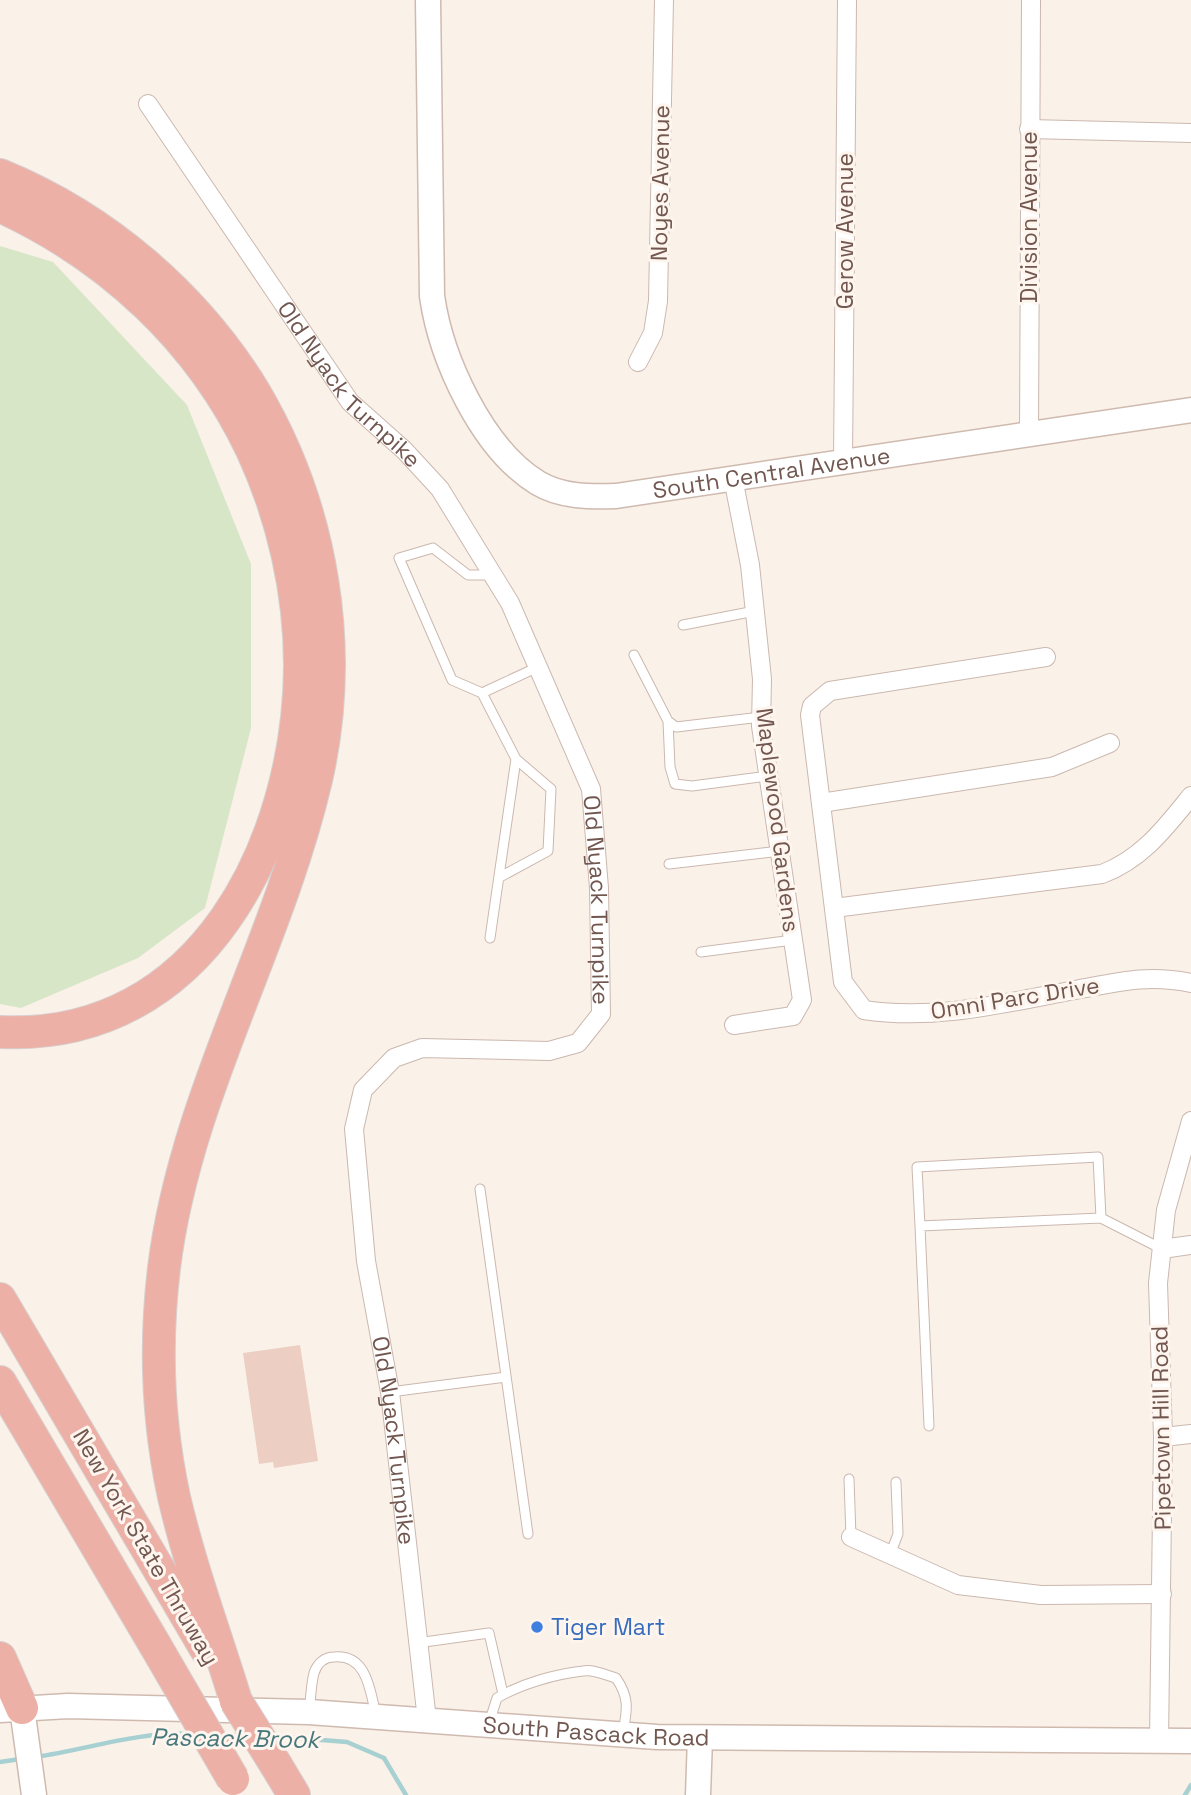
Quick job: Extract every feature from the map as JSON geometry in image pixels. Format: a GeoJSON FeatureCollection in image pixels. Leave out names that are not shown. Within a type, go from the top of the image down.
{"type":"FeatureCollection","features":[{"type":"Feature","properties":{"kind":"highway"},"geometry":{"type":"LineString","coordinates":[[0,175],[58,203],[108,234],[154,271],[214,335],[249,384],[289,462],[308,516],[324,594],[328,692],[316,780],[291,864],[191,1140],[178,1186],[163,1275],[159,1362],[166,1449],[201,1620]]}},
{"type":"Feature","properties":{"kind":"highway"},"geometry":{"type":"LineString","coordinates":[[0,206],[68,242],[133,292],[192,354],[224,400],[262,473],[280,524],[297,607],[300,663],[293,747],[278,810],[256,867],[217,933],[167,981],[123,1007],[57,1028],[0,1032]]}},
{"type":"Feature","properties":{"kind":"highway","name":"New York State Thruway"},"geometry":{"type":"LineString","coordinates":[[0,1298],[201,1620],[236,1701],[294,1795]]}},
{"type":"Feature","properties":{"kind":"highway","name":"New York State Thruway"},"geometry":{"type":"LineString","coordinates":[[0,1382],[238,1787]]}},
{"type":"Feature","properties":{"kind":"highway"},"geometry":{"type":"LineString","coordinates":[[0,1658],[11,1709]]}},
{"type":"Feature","properties":{"kind":"street","name":"South Central Avenue"},"geometry":{"type":"LineString","coordinates":[[428,0],[432,296],[437,330],[447,359],[493,438],[517,467],[540,484],[592,497],[1191,410]]}},
{"type":"Feature","properties":{"kind":"street","name":"Noyes Avenue"},"geometry":{"type":"LineString","coordinates":[[638,362],[653,332],[658,301],[664,0]]}},
{"type":"Feature","properties":{"kind":"street","name":"Gerow Avenue"},"geometry":{"type":"LineString","coordinates":[[844,462],[847,0]]}},
{"type":"Feature","properties":{"kind":"street","name":"Division Avenue"},"geometry":{"type":"LineString","coordinates":[[1029,435],[1031,0]]}},
{"type":"Feature","properties":{"kind":"street","name":"Old Nyack Turnpike"},"geometry":{"type":"LineString","coordinates":[[148,104],[350,402],[404,450],[440,489],[510,603],[591,789],[599,888],[601,1014],[578,1043],[550,1051],[422,1048],[394,1058],[363,1090],[354,1129],[366,1261],[377,1334],[390,1392],[427,1720]]}},
{"type":"Feature","properties":{"kind":"street"},"geometry":{"type":"LineString","coordinates":[[1029,129],[1191,133]]}},
{"type":"Feature","properties":{"kind":"street","name":"Maplewood Gardens"},"geometry":{"type":"LineString","coordinates":[[733,478],[755,611],[762,679],[761,717],[768,776],[802,1000],[793,1016],[734,1025]]}},
{"type":"Feature","properties":{"kind":"street","name":"Omni Parc Drive"},"geometry":{"type":"LineString","coordinates":[[1045,657],[830,691],[812,706],[810,715],[843,982],[864,1010],[950,1013],[1125,981],[1160,977],[1191,983]]}},
{"type":"Feature","properties":{"kind":"street"},"geometry":{"type":"LineString","coordinates":[[821,803],[1052,767],[1110,743]]}},
{"type":"Feature","properties":{"kind":"street"},"geometry":{"type":"LineString","coordinates":[[834,908],[1102,874],[1119,868],[1142,852],[1191,796]]}},
{"type":"Feature","properties":{"kind":"street","name":"Pipetown Hill Road"},"geometry":{"type":"LineString","coordinates":[[1159,1740],[1163,1437],[1158,1283],[1166,1210],[1191,1121]]}},
{"type":"Feature","properties":{"kind":"street"},"geometry":{"type":"LineString","coordinates":[[1162,1249],[1191,1245]]}},
{"type":"Feature","properties":{"kind":"street"},"geometry":{"type":"LineString","coordinates":[[1163,1437],[1191,1434]]}},
{"type":"Feature","properties":{"kind":"street"},"geometry":{"type":"LineString","coordinates":[[851,1537],[958,1585],[1041,1595],[1162,1594]]}},
{"type":"Feature","properties":{"kind":"street","name":"South Pascack Road"},"geometry":{"type":"LineString","coordinates":[[11,1709],[108,1707],[309,1712],[623,1735],[700,1738],[1191,1741]]}},
{"type":"Feature","properties":{"kind":"street"},"geometry":{"type":"LineString","coordinates":[[11,1709],[27,1743],[31,1789]]}},
{"type":"Feature","properties":{"kind":"street"},"geometry":{"type":"LineString","coordinates":[[698,1795],[700,1738]]}},
{"type":"Feature","properties":{"kind":"lane"},"geometry":{"type":"LineString","coordinates":[[491,575],[468,575],[433,548],[399,558],[452,680],[482,693],[516,759],[551,789],[548,850],[500,877]]}},
{"type":"Feature","properties":{"kind":"lane"},"geometry":{"type":"LineString","coordinates":[[682,625],[755,611]]}},
{"type":"Feature","properties":{"kind":"lane"},"geometry":{"type":"LineString","coordinates":[[634,655],[668,721],[670,767],[676,784],[692,786],[768,776]]}},
{"type":"Feature","properties":{"kind":"lane"},"geometry":{"type":"LineString","coordinates":[[482,693],[538,667]]}},
{"type":"Feature","properties":{"kind":"lane"},"geometry":{"type":"LineString","coordinates":[[668,721],[676,727],[761,717]]}},
{"type":"Feature","properties":{"kind":"lane"},"geometry":{"type":"LineString","coordinates":[[491,939],[516,759]]}},
{"type":"Feature","properties":{"kind":"lane"},"geometry":{"type":"LineString","coordinates":[[669,864],[780,851]]}},
{"type":"Feature","properties":{"kind":"lane"},"geometry":{"type":"LineString","coordinates":[[701,952],[793,940]]}},
{"type":"Feature","properties":{"kind":"lane"},"geometry":{"type":"LineString","coordinates":[[929,1426],[917,1167],[1098,1157],[1101,1218]]}},
{"type":"Feature","properties":{"kind":"lane"},"geometry":{"type":"LineString","coordinates":[[480,1189],[528,1534]]}},
{"type":"Feature","properties":{"kind":"lane"},"geometry":{"type":"LineString","coordinates":[[920,1226],[1101,1218],[1162,1249]]}},
{"type":"Feature","properties":{"kind":"lane"},"geometry":{"type":"LineString","coordinates":[[390,1392],[506,1377]]}},
{"type":"Feature","properties":{"kind":"lane"},"geometry":{"type":"LineString","coordinates":[[849,1479],[851,1537]]}},
{"type":"Feature","properties":{"kind":"lane"},"geometry":{"type":"LineString","coordinates":[[889,1556],[898,1534],[896,1482]]}},
{"type":"Feature","properties":{"kind":"lane"},"geometry":{"type":"LineString","coordinates":[[417,1643],[489,1633],[503,1694]]}},
{"type":"Feature","properties":{"kind":"lane"},"geometry":{"type":"LineString","coordinates":[[309,1712],[314,1671],[320,1661],[331,1657],[348,1657],[358,1663],[368,1679],[376,1716]]}},
{"type":"Feature","properties":{"kind":"lane"},"geometry":{"type":"LineString","coordinates":[[488,1725],[497,1698],[503,1694],[586,1670],[616,1678],[629,1702],[623,1735]]}},
{"type":"Feature","properties":{"kind":"green space"},"geometry":{"type":"Polygon","coordinates":[[[0,246],[53,262],[187,405],[251,564],[251,728],[205,908],[138,958],[21,1008],[0,1004],[0,246]]]}},
{"type":"Feature","properties":{"kind":"building"},"geometry":{"type":"Polygon","coordinates":[[[300,1345],[318,1461],[274,1468],[273,1462],[259,1464],[243,1353],[300,1345]]]}},
{"type":"Feature","properties":{"kind":"waterway","name":"Pascack Brook"},"geometry":{"type":"LineString","coordinates":[[35,1757],[131,1738],[192,1734]]}},
{"type":"Feature","properties":{"kind":"waterway","name":"Pascack Brook"},"geometry":{"type":"LineString","coordinates":[[222,1735],[244,1735]]}},
{"type":"Feature","properties":{"kind":"waterway","name":"Pascack Brook"},"geometry":{"type":"LineString","coordinates":[[271,1736],[347,1742],[384,1758],[406,1795]]}},
{"type":"Feature","properties":{"kind":"waterway","name":"Pascack Brook"},"geometry":{"type":"LineString","coordinates":[[0,1762],[20,1759]]}},
{"type":"Feature","properties":{"kind":"waterway","name":"Pascack Brook"},"geometry":{"type":"LineString","coordinates":[[1185,1795],[1191,1785]]}},
{"type":"Feature","properties":{"kind":"place","name":"Tiger Mart"},"geometry":{"type":"Point","coordinates":[537,1627]}}]}
